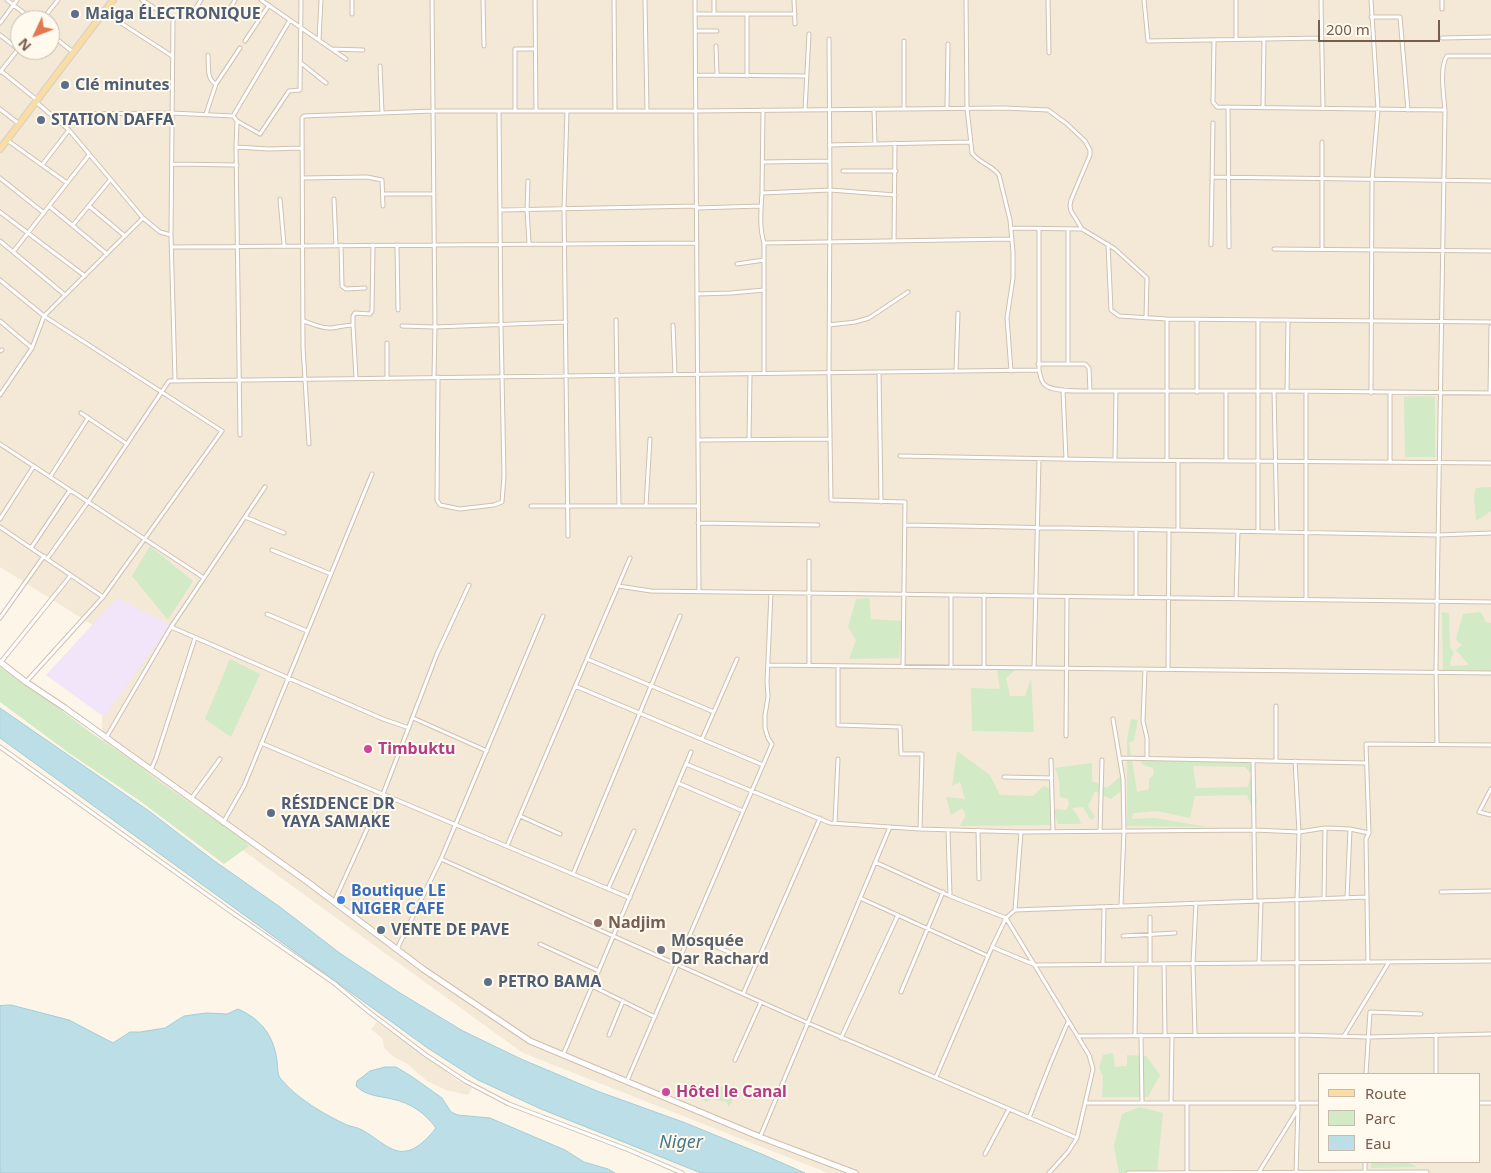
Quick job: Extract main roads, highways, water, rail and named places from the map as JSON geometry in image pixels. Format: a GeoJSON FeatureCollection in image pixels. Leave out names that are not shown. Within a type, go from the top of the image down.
{"type":"FeatureCollection","features":[{"type":"Feature","properties":{"kind":"main road"},"geometry":{"type":"LineString","coordinates":[[0,149],[113,0]]}},
{"type":"Feature","properties":{"kind":"main road"},"geometry":{"type":"LineString","coordinates":[[0,662],[334,902],[423,969],[530,1041],[855,1173]]}},
{"type":"Feature","properties":{"kind":"water","name":"Niger"},"geometry":{"type":"Polygon","coordinates":[[[0,708],[149,811],[341,954],[463,1031],[521,1059],[597,1091],[683,1122],[805,1173],[701,1173],[541,1109],[478,1080],[429,1049],[0,738],[0,708]]]}},
{"type":"Feature","properties":{"kind":"water"},"geometry":{"type":"Polygon","coordinates":[[[11,1005],[69,1020],[113,1043],[130,1032],[165,1028],[184,1016],[206,1013],[227,1014],[238,1009],[260,1023],[265,1029],[273,1044],[278,1073],[287,1086],[320,1111],[347,1125],[360,1129],[393,1149],[404,1151],[415,1148],[436,1128],[422,1113],[411,1106],[399,1101],[368,1094],[356,1086],[357,1081],[370,1071],[385,1067],[396,1067],[411,1076],[442,1098],[451,1112],[458,1115],[490,1118],[565,1150],[584,1162],[615,1173],[0,1173],[0,1006],[11,1005]]]}},
{"type":"Feature","properties":{"kind":"place","name":"Maiga ÉLECTRONIQUE"},"geometry":{"type":"Point","coordinates":[75,14]}},
{"type":"Feature","properties":{"kind":"place","name":"Clé minutes"},"geometry":{"type":"Point","coordinates":[65,85]}},
{"type":"Feature","properties":{"kind":"place","name":"STATION DAFFA"},"geometry":{"type":"Point","coordinates":[41,120]}},
{"type":"Feature","properties":{"kind":"place","name":"Timbuktu"},"geometry":{"type":"Point","coordinates":[368,749]}},
{"type":"Feature","properties":{"kind":"place","name":"RÉSIDENCE DR YAYA SAMAKE"},"geometry":{"type":"Point","coordinates":[271,813]}},
{"type":"Feature","properties":{"kind":"place","name":"Boutique LE NIGER CAFE"},"geometry":{"type":"Point","coordinates":[341,900]}},
{"type":"Feature","properties":{"kind":"place","name":"Nadjim"},"geometry":{"type":"Point","coordinates":[598,923]}},
{"type":"Feature","properties":{"kind":"place","name":"VENTE DE PAVE"},"geometry":{"type":"Point","coordinates":[381,930]}},
{"type":"Feature","properties":{"kind":"place","name":"Mosquée Dar Rachard"},"geometry":{"type":"Point","coordinates":[661,950]}},
{"type":"Feature","properties":{"kind":"place","name":"PETRO BAMA"},"geometry":{"type":"Point","coordinates":[488,982]}},
{"type":"Feature","properties":{"kind":"place","name":"Hôtel le Canal"},"geometry":{"type":"Point","coordinates":[666,1092]}}]}
